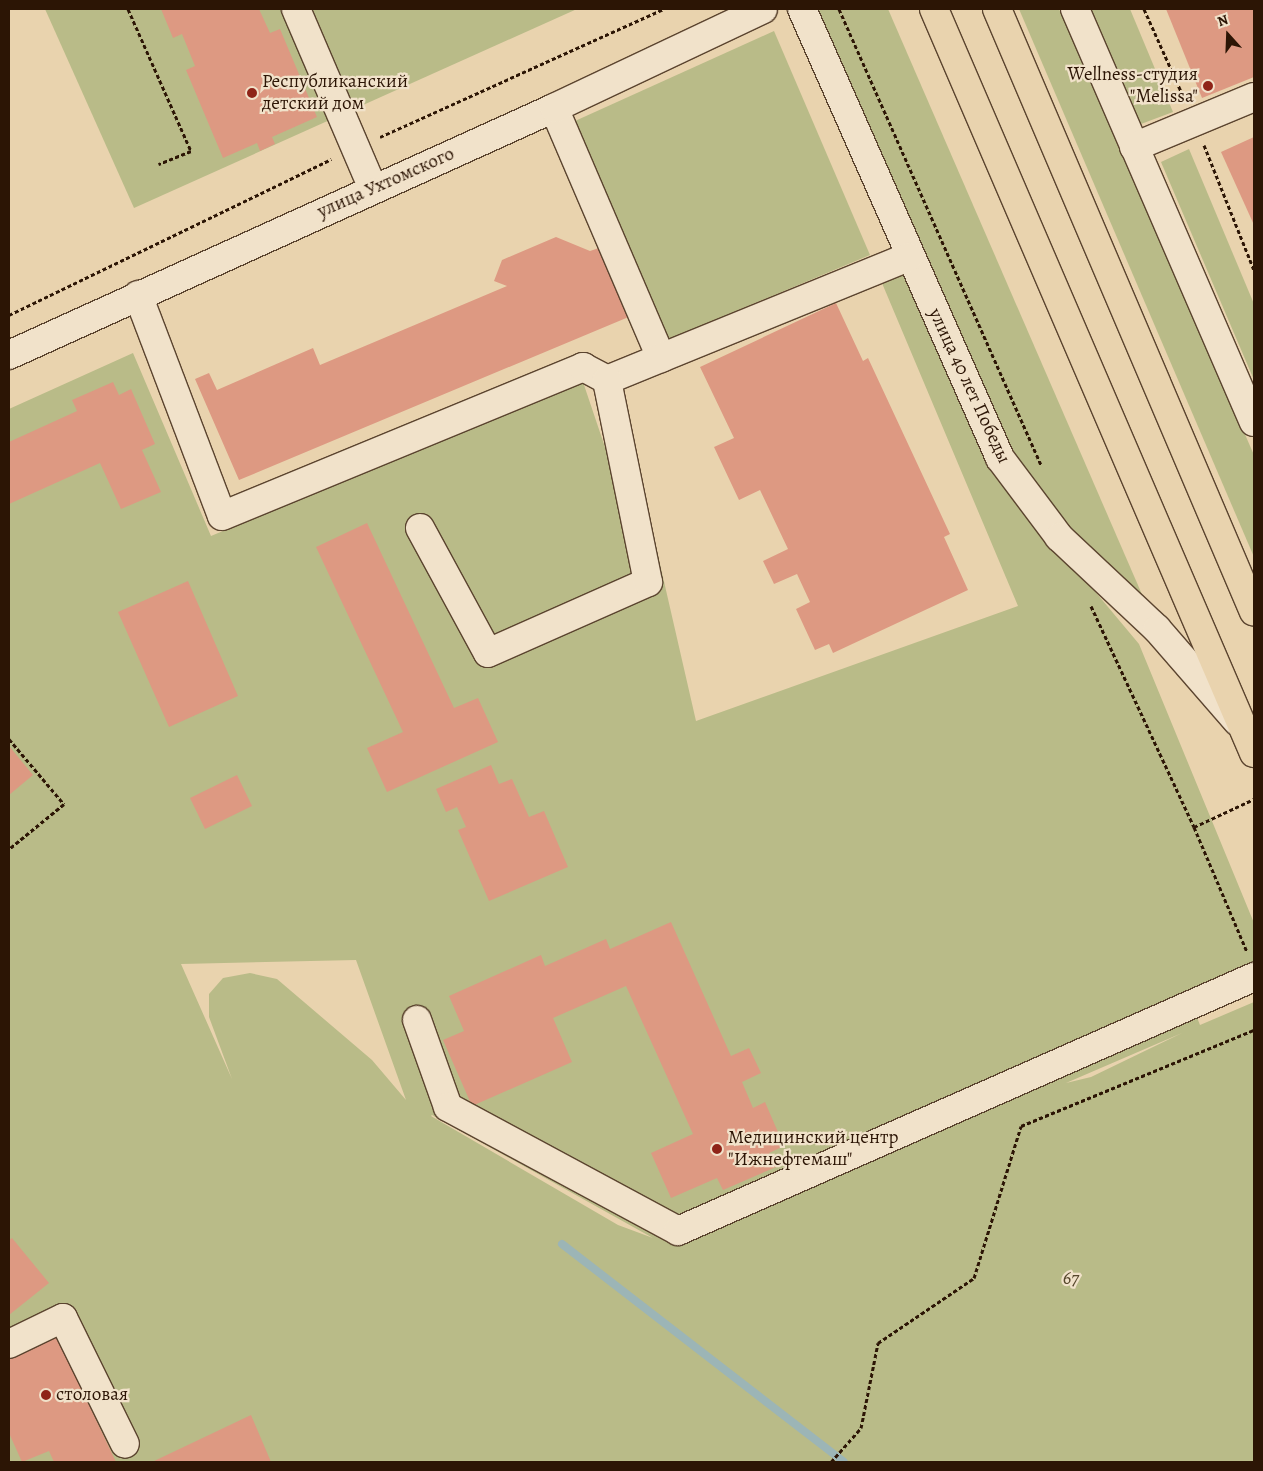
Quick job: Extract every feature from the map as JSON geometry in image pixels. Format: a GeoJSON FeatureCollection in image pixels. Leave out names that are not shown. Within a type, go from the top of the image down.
{"type":"FeatureCollection","features":[{"type":"Feature","properties":{"kind":"main road","name":"улица 40 лет Победы"},"geometry":{"type":"LineString","coordinates":[[934,9],[1254,752]]}},
{"type":"Feature","properties":{"kind":"main road"},"geometry":{"type":"LineString","coordinates":[[997,9],[1254,612]]}},
{"type":"Feature","properties":{"kind":"street"},"geometry":{"type":"LineString","coordinates":[[296,9],[373,189]]}},
{"type":"Feature","properties":{"kind":"street","name":"улица Ухтомского"},"geometry":{"type":"LineString","coordinates":[[9,355],[554,108],[763,9]]}},
{"type":"Feature","properties":{"kind":"street","name":"улица 40 лет Победы"},"geometry":{"type":"LineString","coordinates":[[802,9],[909,257],[1000,458],[1059,537],[1158,629],[1244,728]]}},
{"type":"Feature","properties":{"kind":"street"},"geometry":{"type":"LineString","coordinates":[[1075,9],[1254,422]]}},
{"type":"Feature","properties":{"kind":"street"},"geometry":{"type":"LineString","coordinates":[[1134,147],[1254,97]]}},
{"type":"Feature","properties":{"kind":"street"},"geometry":{"type":"LineString","coordinates":[[554,108],[661,358]]}},
{"type":"Feature","properties":{"kind":"street"},"geometry":{"type":"LineString","coordinates":[[607,380],[909,257]]}},
{"type":"Feature","properties":{"kind":"street"},"geometry":{"type":"LineString","coordinates":[[138,295],[222,516],[583,367],[607,380]]}},
{"type":"Feature","properties":{"kind":"street"},"geometry":{"type":"LineString","coordinates":[[420,528],[488,652],[648,582],[607,380]]}},
{"type":"Feature","properties":{"kind":"street"},"geometry":{"type":"LineString","coordinates":[[418,1020],[448,1107],[678,1231],[1254,977]]}},
{"type":"Feature","properties":{"kind":"street"},"geometry":{"type":"LineString","coordinates":[[9,1344],[63,1318],[125,1444]]}},
{"type":"Feature","properties":{"kind":"path"},"geometry":{"type":"LineString","coordinates":[[128,9],[191,151],[158,164]]}},
{"type":"Feature","properties":{"kind":"path"},"geometry":{"type":"LineString","coordinates":[[9,739],[64,804],[9,848]]}},
{"type":"Feature","properties":{"kind":"path"},"geometry":{"type":"LineString","coordinates":[[1194,827],[1254,799]]}},
{"type":"Feature","properties":{"kind":"path"},"geometry":{"type":"LineString","coordinates":[[831,1462],[861,1428],[878,1343],[974,1278],[1021,1126],[1254,1030]]}},
{"type":"Feature","properties":{"kind":"green space"},"geometry":{"type":"Polygon","coordinates":[[[45,9],[577,9],[134,208],[45,9]]]}},
{"type":"Feature","properties":{"kind":"green space"},"geometry":{"type":"Polygon","coordinates":[[[802,9],[888,9],[1157,629],[1000,458],[802,9]]]}},
{"type":"Feature","properties":{"kind":"green space"},"geometry":{"type":"Polygon","coordinates":[[[1019,9],[1059,9],[1254,455],[1254,557],[1019,9]]]}},
{"type":"Feature","properties":{"kind":"green space"},"geometry":{"type":"Polygon","coordinates":[[[1091,9],[1130,9],[1173,112],[1141,124],[1091,9]]]}},
{"type":"Feature","properties":{"kind":"green space"},"geometry":{"type":"Polygon","coordinates":[[[774,31],[870,255],[669,339],[575,121],[774,31]]]}},
{"type":"Feature","properties":{"kind":"green space"},"geometry":{"type":"Polygon","coordinates":[[[1189,149],[1254,304],[1254,380],[1161,162],[1189,149]]]}},
{"type":"Feature","properties":{"kind":"green space","name":"67"},"geometry":{"type":"Polygon","coordinates":[[[902,272],[990,466],[1139,644],[1254,923],[1254,964],[1187,992],[1200,1025],[1254,1002],[1254,1462],[9,1462],[9,409],[133,353],[211,536],[583,382],[611,465],[635,455],[696,721],[1018,606],[879,276],[902,272]],[[356,960],[181,964],[232,1079],[209,1017],[209,994],[223,978],[250,973],[277,979],[372,1060],[406,1100],[356,960]],[[1182,1033],[1066,1083],[1091,1077],[1182,1033]],[[431,1116],[618,1225],[653,1238],[431,1116]]]}},
{"type":"Feature","properties":{"kind":"building","name":"Республиканский детский дом"},"geometry":{"type":"Polygon","coordinates":[[[161,9],[259,9],[270,33],[280,29],[317,117],[272,137],[275,144],[260,151],[257,143],[223,158],[186,70],[195,66],[182,34],[173,38],[161,9]]]}},
{"type":"Feature","properties":{"kind":"building"},"geometry":{"type":"Polygon","coordinates":[[[1166,9],[1254,9],[1254,77],[1202,98],[1166,9]]]}},
{"type":"Feature","properties":{"kind":"building"},"geometry":{"type":"Polygon","coordinates":[[[1254,137],[1254,225],[1221,152],[1254,137]]]}},
{"type":"Feature","properties":{"kind":"building"},"geometry":{"type":"Polygon","coordinates":[[[556,237],[590,251],[602,247],[631,316],[239,480],[195,379],[209,373],[217,390],[313,348],[320,365],[507,286],[494,281],[502,260],[556,237]]]}},
{"type":"Feature","properties":{"kind":"building"},"geometry":{"type":"Polygon","coordinates":[[[836,303],[863,361],[868,358],[950,534],[944,537],[968,590],[833,653],[829,644],[815,650],[796,609],[810,602],[797,574],[774,584],[763,561],[788,549],[760,490],[739,500],[714,447],[734,438],[700,367],[836,303]]]}},
{"type":"Feature","properties":{"kind":"building"},"geometry":{"type":"Polygon","coordinates":[[[113,382],[119,395],[131,389],[155,444],[142,450],[161,492],[121,509],[100,463],[9,504],[9,442],[77,411],[72,400],[113,382]]]}},
{"type":"Feature","properties":{"kind":"building"},"geometry":{"type":"Polygon","coordinates":[[[367,523],[454,708],[478,698],[498,742],[387,792],[367,748],[403,732],[316,547],[367,523]]]}},
{"type":"Feature","properties":{"kind":"building"},"geometry":{"type":"Polygon","coordinates":[[[188,581],[238,696],[169,727],[118,612],[188,581]]]}},
{"type":"Feature","properties":{"kind":"building"},"geometry":{"type":"Polygon","coordinates":[[[9,746],[33,775],[9,795],[9,746]]]}},
{"type":"Feature","properties":{"kind":"building"},"geometry":{"type":"Polygon","coordinates":[[[491,765],[499,784],[512,779],[529,817],[544,811],[568,867],[489,901],[458,830],[466,827],[457,807],[446,812],[436,789],[491,765]]]}},
{"type":"Feature","properties":{"kind":"building"},"geometry":{"type":"Polygon","coordinates":[[[237,775],[252,806],[205,829],[190,798],[237,775]]]}},
{"type":"Feature","properties":{"kind":"building"},"geometry":{"type":"Polygon","coordinates":[[[671,922],[731,1056],[749,1048],[761,1073],[742,1082],[753,1108],[765,1102],[784,1146],[769,1153],[776,1167],[723,1190],[717,1178],[671,1198],[651,1153],[693,1134],[626,986],[553,1018],[572,1062],[472,1106],[443,1040],[464,1031],[449,996],[541,955],[545,966],[606,939],[610,949],[671,922]]]}},
{"type":"Feature","properties":{"kind":"building"},"geometry":{"type":"Polygon","coordinates":[[[12,1238],[49,1283],[9,1315],[9,1240],[12,1238]]]}},
{"type":"Feature","properties":{"kind":"building","name":"столовая"},"geometry":{"type":"Polygon","coordinates":[[[56,1335],[116,1462],[54,1462],[49,1451],[22,1462],[9,1433],[9,1357],[56,1335]]]}},
{"type":"Feature","properties":{"kind":"building"},"geometry":{"type":"Polygon","coordinates":[[[251,1415],[271,1462],[152,1462],[251,1415]]]}},
{"type":"Feature","properties":{"kind":"waterway"},"geometry":{"type":"LineString","coordinates":[[562,1244],[844,1462]]}},
{"type":"Feature","properties":{"kind":"place","name":"Wellness-студия \"Melissa\""},"geometry":{"type":"Point","coordinates":[1208,86]}},
{"type":"Feature","properties":{"kind":"place","name":"Республиканский детский дом"},"geometry":{"type":"Point","coordinates":[252,93]}},
{"type":"Feature","properties":{"kind":"place","name":"Медицинский центр \"Ижнефтемаш\""},"geometry":{"type":"Point","coordinates":[717,1149]}},
{"type":"Feature","properties":{"kind":"place","name":"столовая"},"geometry":{"type":"Point","coordinates":[46,1395]}}]}
